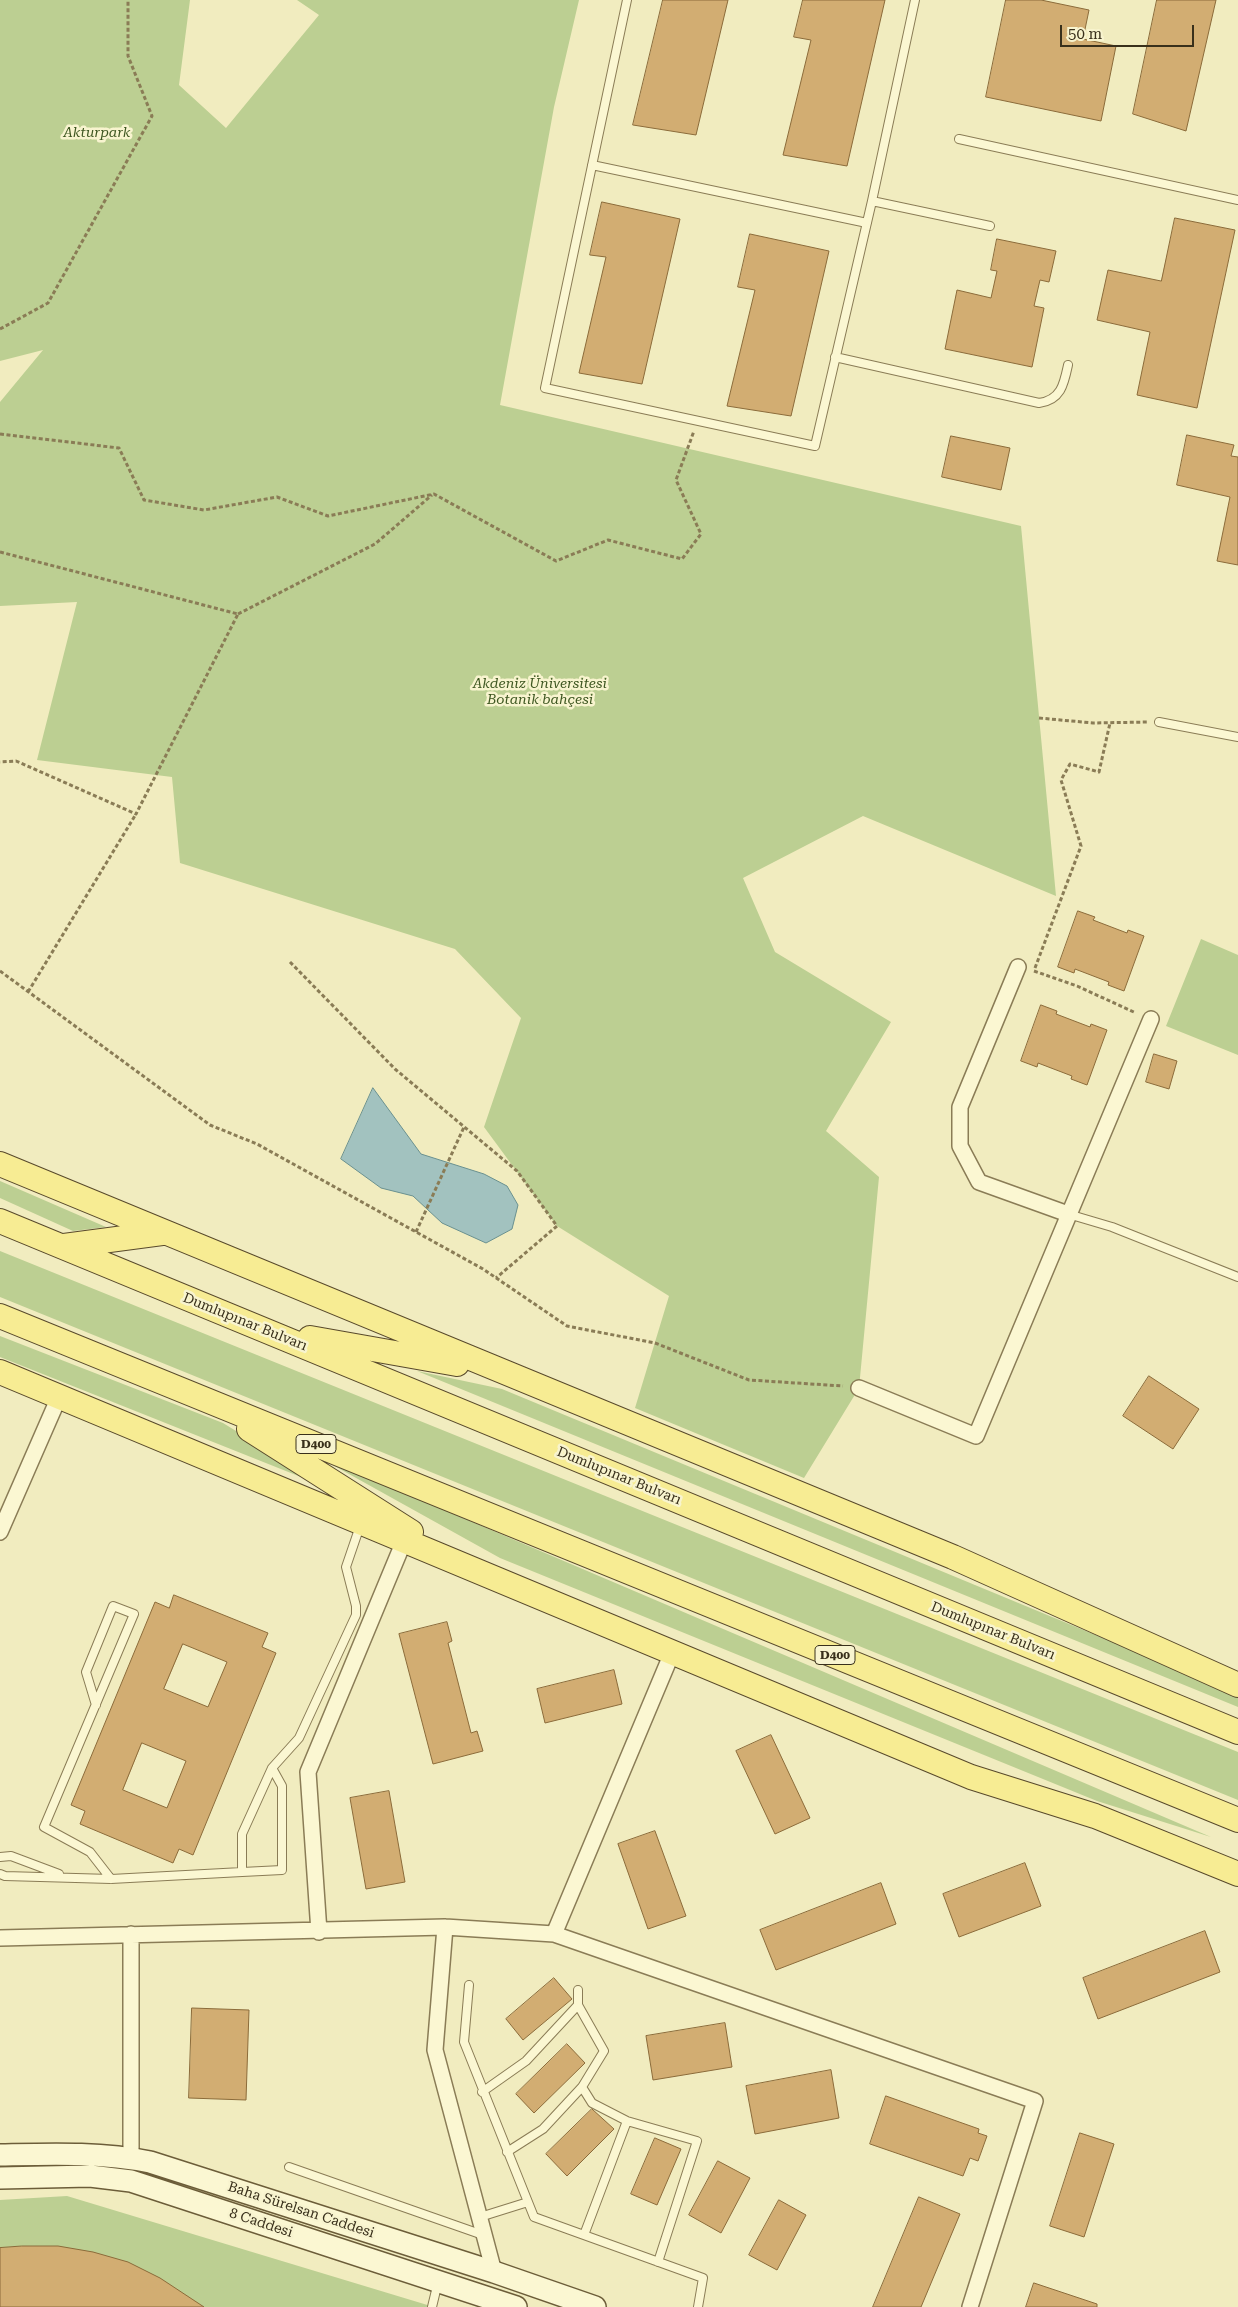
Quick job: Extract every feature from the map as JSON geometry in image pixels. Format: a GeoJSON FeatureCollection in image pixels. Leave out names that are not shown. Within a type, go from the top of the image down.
{"type":"FeatureCollection","features":[{"type":"Feature","properties":{"kind":"main road"},"geometry":{"type":"LineString","coordinates":[[0,1164],[953,1557],[1238,1685]]}},
{"type":"Feature","properties":{"kind":"main road","name":"Dumlupınar Bulvarı"},"geometry":{"type":"LineString","coordinates":[[0,1221],[1238,1732]]}},
{"type":"Feature","properties":{"kind":"main road"},"geometry":{"type":"LineString","coordinates":[[61,1246],[164,1232]]}},
{"type":"Feature","properties":{"kind":"main road","name":"D400"},"geometry":{"type":"LineString","coordinates":[[0,1316],[1238,1820]]}},
{"type":"Feature","properties":{"kind":"main road"},"geometry":{"type":"LineString","coordinates":[[267,1331],[500,1371]]}},
{"type":"Feature","properties":{"kind":"main road"},"geometry":{"type":"LineString","coordinates":[[0,1372],[971,1776],[1095,1816],[1238,1874]]}},
{"type":"Feature","properties":{"kind":"main road"},"geometry":{"type":"LineString","coordinates":[[199,1396],[465,1566]]}},
{"type":"Feature","properties":{"kind":"main road","name":"Baha Sürelsan Caddesi"},"geometry":{"type":"LineString","coordinates":[[0,2154],[80,2153],[131,2158],[159,2165],[494,2272],[596,2307]]}},
{"type":"Feature","properties":{"kind":"main road","name":"8 Caddesi"},"geometry":{"type":"LineString","coordinates":[[0,2178],[90,2176],[131,2181],[516,2307]]}},
{"type":"Feature","properties":{"kind":"street"},"geometry":{"type":"LineString","coordinates":[[1018,967],[960,1107],[960,1146],[979,1182],[1068,1214]]}},
{"type":"Feature","properties":{"kind":"street"},"geometry":{"type":"LineString","coordinates":[[859,1388],[976,1436],[1018,1340],[1068,1214],[1151,1019]]}},
{"type":"Feature","properties":{"kind":"street"},"geometry":{"type":"LineString","coordinates":[[0,1532],[59,1397]]}},
{"type":"Feature","properties":{"kind":"street"},"geometry":{"type":"LineString","coordinates":[[319,1932],[308,1772],[404,1541]]}},
{"type":"Feature","properties":{"kind":"street"},"geometry":{"type":"LineString","coordinates":[[554,1934],[672,1652]]}},
{"type":"Feature","properties":{"kind":"street"},"geometry":{"type":"LineString","coordinates":[[445,1927],[435,2050],[494,2272]]}},
{"type":"Feature","properties":{"kind":"street"},"geometry":{"type":"LineString","coordinates":[[0,1938],[131,1934],[319,1932],[445,1927],[554,1934],[1035,2101],[970,2307]]}},
{"type":"Feature","properties":{"kind":"street"},"geometry":{"type":"LineString","coordinates":[[131,1934],[131,2158]]}},
{"type":"Feature","properties":{"kind":"lane"},"geometry":{"type":"LineString","coordinates":[[627,0],[545,388],[815,446],[872,201],[915,0]]}},
{"type":"Feature","properties":{"kind":"lane"},"geometry":{"type":"LineString","coordinates":[[959,139],[1238,200]]}},
{"type":"Feature","properties":{"kind":"lane"},"geometry":{"type":"LineString","coordinates":[[592,165],[867,223]]}},
{"type":"Feature","properties":{"kind":"lane"},"geometry":{"type":"LineString","coordinates":[[872,201],[990,226]]}},
{"type":"Feature","properties":{"kind":"lane"},"geometry":{"type":"LineString","coordinates":[[835,357],[1039,403],[1052,400],[1058,395],[1062,388],[1068,365]]}},
{"type":"Feature","properties":{"kind":"lane"},"geometry":{"type":"LineString","coordinates":[[1159,722],[1238,736]]}},
{"type":"Feature","properties":{"kind":"lane"},"geometry":{"type":"LineString","coordinates":[[1068,1214],[1112,1228],[1238,1277]]}},
{"type":"Feature","properties":{"kind":"lane"},"geometry":{"type":"LineString","coordinates":[[242,1872],[242,1834],[272,1768],[299,1738],[356,1615],[355,1598],[346,1567],[361,1523]]}},
{"type":"Feature","properties":{"kind":"lane"},"geometry":{"type":"LineString","coordinates":[[96,1705],[86,1672],[113,1606],[134,1614],[96,1705],[44,1827],[90,1852],[111,1878]]}},
{"type":"Feature","properties":{"kind":"lane"},"geometry":{"type":"LineString","coordinates":[[0,1874],[5,1876],[111,1878],[282,1870],[282,1786],[272,1768]]}},
{"type":"Feature","properties":{"kind":"lane"},"geometry":{"type":"LineString","coordinates":[[0,1857],[11,1856],[64,1876]]}},
{"type":"Feature","properties":{"kind":"lane"},"geometry":{"type":"LineString","coordinates":[[469,1986],[464,2042],[482,2092],[534,2217],[703,2278],[698,2307]]}},
{"type":"Feature","properties":{"kind":"lane"},"geometry":{"type":"LineString","coordinates":[[507,2152],[543,2129],[582,2087],[604,2052],[578,2005],[578,1990]]}},
{"type":"Feature","properties":{"kind":"lane"},"geometry":{"type":"LineString","coordinates":[[482,2092],[526,2061],[578,2005]]}},
{"type":"Feature","properties":{"kind":"lane"},"geometry":{"type":"LineString","coordinates":[[582,2087],[592,2103],[627,2121],[697,2141],[658,2262]]}},
{"type":"Feature","properties":{"kind":"lane"},"geometry":{"type":"LineString","coordinates":[[584,2235],[627,2121]]}},
{"type":"Feature","properties":{"kind":"lane"},"geometry":{"type":"LineString","coordinates":[[289,2167],[484,2235]]}},
{"type":"Feature","properties":{"kind":"lane"},"geometry":{"type":"LineString","coordinates":[[480,2217],[528,2202]]}},
{"type":"Feature","properties":{"kind":"lane"},"geometry":{"type":"LineString","coordinates":[[432,2307],[438,2281]]}},
{"type":"Feature","properties":{"kind":"path"},"geometry":{"type":"LineString","coordinates":[[0,329],[48,303],[152,116],[128,56],[128,0]]}},
{"type":"Feature","properties":{"kind":"path"},"geometry":{"type":"LineString","coordinates":[[0,434],[119,448],[144,500],[204,510],[276,498],[328,516],[434,494],[556,561],[608,540],[682,560],[701,534],[676,480],[697,421]]}},
{"type":"Feature","properties":{"kind":"path"},"geometry":{"type":"LineString","coordinates":[[28,992],[136,814],[238,614],[375,544],[434,494]]}},
{"type":"Feature","properties":{"kind":"path"},"geometry":{"type":"LineString","coordinates":[[0,552],[238,614]]}},
{"type":"Feature","properties":{"kind":"path"},"geometry":{"type":"LineString","coordinates":[[1039,718],[1110,723],[1159,722]]}},
{"type":"Feature","properties":{"kind":"path"},"geometry":{"type":"LineString","coordinates":[[1034,971],[1081,846],[1061,780],[1070,764],[1099,772],[1110,723]]}},
{"type":"Feature","properties":{"kind":"path"},"geometry":{"type":"LineString","coordinates":[[0,762],[16,761],[136,814]]}},
{"type":"Feature","properties":{"kind":"path"},"geometry":{"type":"LineString","coordinates":[[290,962],[395,1069],[517,1171],[557,1226],[496,1278]]}},
{"type":"Feature","properties":{"kind":"path"},"geometry":{"type":"LineString","coordinates":[[1018,967],[1077,986],[1151,1019]]}},
{"type":"Feature","properties":{"kind":"path"},"geometry":{"type":"LineString","coordinates":[[0,971],[210,1126],[257,1144],[416,1232],[496,1278],[567,1326],[655,1342],[749,1380],[859,1388]]}},
{"type":"Feature","properties":{"kind":"path"},"geometry":{"type":"LineString","coordinates":[[416,1232],[464,1126]]}},
{"type":"Feature","properties":{"kind":"green space","name":"Akdeniz Üniversitesi Botanik bahçesi"},"geometry":{"type":"Polygon","coordinates":[[[0,0],[190,0],[179,85],[226,128],[319,15],[297,0],[579,0],[554,107],[500,405],[1021,526],[1056,896],[863,816],[743,878],[775,952],[891,1022],[826,1131],[879,1177],[859,1388],[804,1478],[635,1408],[669,1296],[557,1226],[484,1127],[521,1018],[455,949],[180,863],[172,777],[37,760],[77,602],[0,606],[0,402],[43,350],[0,361],[0,0]]]}},
{"type":"Feature","properties":{"kind":"green space"},"geometry":{"type":"Polygon","coordinates":[[[1201,939],[1238,955],[1238,1055],[1166,1026],[1201,939]]]}},
{"type":"Feature","properties":{"kind":"green space"},"geometry":{"type":"Polygon","coordinates":[[[0,1181],[106,1227],[73,1231],[0,1198],[0,1181]]]}},
{"type":"Feature","properties":{"kind":"green space"},"geometry":{"type":"Polygon","coordinates":[[[0,1251],[1238,1752],[1238,1800],[0,1297],[0,1251]]]}},
{"type":"Feature","properties":{"kind":"green space"},"geometry":{"type":"Polygon","coordinates":[[[0,1336],[223,1423],[331,1489],[0,1357],[0,1336]]]}},
{"type":"Feature","properties":{"kind":"green space"},"geometry":{"type":"Polygon","coordinates":[[[417,1371],[502,1389],[1238,1694],[1238,1707],[417,1371]]]}},
{"type":"Feature","properties":{"kind":"green space"},"geometry":{"type":"Polygon","coordinates":[[[313,1454],[1211,1837],[1097,1801],[500,1558],[313,1454]]]}},
{"type":"Feature","properties":{"kind":"green space"},"geometry":{"type":"Polygon","coordinates":[[[67,2196],[434,2307],[0,2307],[0,2200],[67,2196]]]}},
{"type":"Feature","properties":{"kind":"water"},"geometry":{"type":"Polygon","coordinates":[[[373,1088],[421,1154],[484,1174],[507,1186],[518,1205],[512,1229],[486,1243],[442,1223],[413,1196],[381,1188],[341,1159],[373,1088]]]}},
{"type":"Feature","properties":{"kind":"building"},"geometry":{"type":"Polygon","coordinates":[[[663,0],[728,0],[696,135],[633,125],[663,0]]]}},
{"type":"Feature","properties":{"kind":"building"},"geometry":{"type":"Polygon","coordinates":[[[803,0],[885,0],[847,166],[783,155],[811,40],[794,37],[803,0]]]}},
{"type":"Feature","properties":{"kind":"building"},"geometry":{"type":"Polygon","coordinates":[[[1006,0],[1041,0],[1089,10],[1083,39],[1116,46],[1101,121],[986,97],[1006,0]]]}},
{"type":"Feature","properties":{"kind":"building"},"geometry":{"type":"Polygon","coordinates":[[[1157,0],[1216,0],[1186,131],[1133,114],[1157,0]]]}},
{"type":"Feature","properties":{"kind":"building"},"geometry":{"type":"Polygon","coordinates":[[[602,202],[680,219],[642,384],[579,373],[606,257],[590,255],[602,202]]]}},
{"type":"Feature","properties":{"kind":"building"},"geometry":{"type":"Polygon","coordinates":[[[1175,218],[1235,230],[1197,408],[1137,395],[1150,332],[1097,320],[1108,270],[1161,281],[1175,218]]]}},
{"type":"Feature","properties":{"kind":"building"},"geometry":{"type":"Polygon","coordinates":[[[750,234],[829,251],[791,416],[727,406],[755,290],[738,287],[750,234]]]}},
{"type":"Feature","properties":{"kind":"building"},"geometry":{"type":"Polygon","coordinates":[[[997,239],[1056,251],[1049,282],[1040,280],[1034,306],[1044,308],[1032,367],[945,349],[957,290],[991,298],[997,271],[991,270],[997,239]]]}},
{"type":"Feature","properties":{"kind":"building"},"geometry":{"type":"Polygon","coordinates":[[[1187,435],[1234,445],[1231,456],[1238,457],[1238,565],[1217,561],[1230,497],[1177,485],[1187,435]]]}},
{"type":"Feature","properties":{"kind":"building"},"geometry":{"type":"Polygon","coordinates":[[[951,436],[1010,448],[1001,490],[942,477],[951,436]]]}},
{"type":"Feature","properties":{"kind":"building"},"geometry":{"type":"Polygon","coordinates":[[[1078,911],[1095,917],[1093,920],[1127,933],[1128,930],[1144,936],[1124,991],[1108,985],[1109,982],[1075,969],[1074,973],[1058,967],[1078,911]]]}},
{"type":"Feature","properties":{"kind":"building"},"geometry":{"type":"Polygon","coordinates":[[[1041,1005],[1057,1011],[1056,1014],[1090,1027],[1091,1024],[1107,1030],[1087,1085],[1071,1079],[1072,1076],[1038,1063],[1037,1067],[1021,1061],[1041,1005]]]}},
{"type":"Feature","properties":{"kind":"building"},"geometry":{"type":"Polygon","coordinates":[[[1154,1054],[1177,1061],[1169,1089],[1146,1082],[1154,1054]]]}},
{"type":"Feature","properties":{"kind":"building"},"geometry":{"type":"Polygon","coordinates":[[[1149,1376],[1199,1409],[1173,1449],[1123,1416],[1149,1376]]]}},
{"type":"Feature","properties":{"kind":"building"},"geometry":{"type":"Polygon","coordinates":[[[174,1595],[268,1633],[262,1647],[276,1653],[193,1855],[179,1849],[173,1863],[80,1824],[85,1811],[71,1805],[155,1602],[169,1608],[174,1595]],[[183,1644],[164,1689],[208,1707],[227,1662],[183,1644]],[[142,1743],[123,1790],[167,1808],[186,1761],[142,1743]]]}},
{"type":"Feature","properties":{"kind":"building"},"geometry":{"type":"Polygon","coordinates":[[[447,1622],[452,1641],[448,1643],[471,1733],[477,1731],[483,1751],[433,1764],[399,1634],[447,1622]]]}},
{"type":"Feature","properties":{"kind":"building"},"geometry":{"type":"Polygon","coordinates":[[[614,1670],[622,1704],[545,1723],[537,1689],[614,1670]]]}},
{"type":"Feature","properties":{"kind":"building"},"geometry":{"type":"Polygon","coordinates":[[[771,1735],[810,1818],[775,1834],[736,1751],[771,1735]]]}},
{"type":"Feature","properties":{"kind":"building"},"geometry":{"type":"Polygon","coordinates":[[[389,1791],[405,1882],[366,1889],[350,1798],[389,1791]]]}},
{"type":"Feature","properties":{"kind":"building"},"geometry":{"type":"Polygon","coordinates":[[[655,1831],[686,1916],[648,1929],[618,1844],[655,1831]]]}},
{"type":"Feature","properties":{"kind":"building"},"geometry":{"type":"Polygon","coordinates":[[[1025,1863],[1041,1906],[959,1937],[943,1894],[1025,1863]]]}},
{"type":"Feature","properties":{"kind":"building"},"geometry":{"type":"Polygon","coordinates":[[[881,1883],[896,1924],[776,1970],[760,1930],[881,1883]]]}},
{"type":"Feature","properties":{"kind":"building"},"geometry":{"type":"Polygon","coordinates":[[[1205,1931],[1220,1972],[1098,2019],[1083,1978],[1205,1931]]]}},
{"type":"Feature","properties":{"kind":"building"},"geometry":{"type":"Polygon","coordinates":[[[554,1978],[572,1999],[523,2040],[506,2019],[554,1978]]]}},
{"type":"Feature","properties":{"kind":"building"},"geometry":{"type":"Polygon","coordinates":[[[192,2008],[249,2010],[246,2100],[189,2098],[192,2008]]]}},
{"type":"Feature","properties":{"kind":"building"},"geometry":{"type":"Polygon","coordinates":[[[725,2023],[732,2067],[653,2080],[646,2036],[725,2023]]]}},
{"type":"Feature","properties":{"kind":"building"},"geometry":{"type":"Polygon","coordinates":[[[567,2044],[585,2063],[534,2113],[516,2094],[567,2044]]]}},
{"type":"Feature","properties":{"kind":"building"},"geometry":{"type":"Polygon","coordinates":[[[831,2070],[839,2118],[755,2134],[746,2086],[831,2070]]]}},
{"type":"Feature","properties":{"kind":"building"},"geometry":{"type":"Polygon","coordinates":[[[886,2096],[979,2129],[978,2133],[987,2136],[978,2161],[970,2158],[963,2176],[870,2144],[886,2096]]]}},
{"type":"Feature","properties":{"kind":"building"},"geometry":{"type":"Polygon","coordinates":[[[592,2109],[614,2129],[567,2176],[546,2154],[592,2109]]]}},
{"type":"Feature","properties":{"kind":"building"},"geometry":{"type":"Polygon","coordinates":[[[1080,2133],[1114,2144],[1084,2237],[1050,2226],[1080,2133]]]}},
{"type":"Feature","properties":{"kind":"building"},"geometry":{"type":"Polygon","coordinates":[[[655,2138],[681,2149],[657,2205],[631,2194],[655,2138]]]}},
{"type":"Feature","properties":{"kind":"building"},"geometry":{"type":"Polygon","coordinates":[[[718,2161],[750,2178],[721,2233],[689,2215],[718,2161]]]}},
{"type":"Feature","properties":{"kind":"building"},"geometry":{"type":"Polygon","coordinates":[[[919,2197],[960,2214],[921,2307],[873,2307],[919,2197]]]}},
{"type":"Feature","properties":{"kind":"building"},"geometry":{"type":"Polygon","coordinates":[[[779,2200],[806,2215],[777,2270],[749,2255],[779,2200]]]}},
{"type":"Feature","properties":{"kind":"building"},"geometry":{"type":"Polygon","coordinates":[[[58,2246],[93,2252],[128,2262],[160,2278],[204,2307],[0,2307],[0,2248],[58,2246]]]}},
{"type":"Feature","properties":{"kind":"building"},"geometry":{"type":"Polygon","coordinates":[[[1034,2283],[1097,2304],[1097,2307],[1026,2307],[1034,2283]]]}},
{"type":"Feature","properties":{"kind":"park label","name":"Akturpark"},"geometry":{"type":"Point","coordinates":[97,133]}}]}
